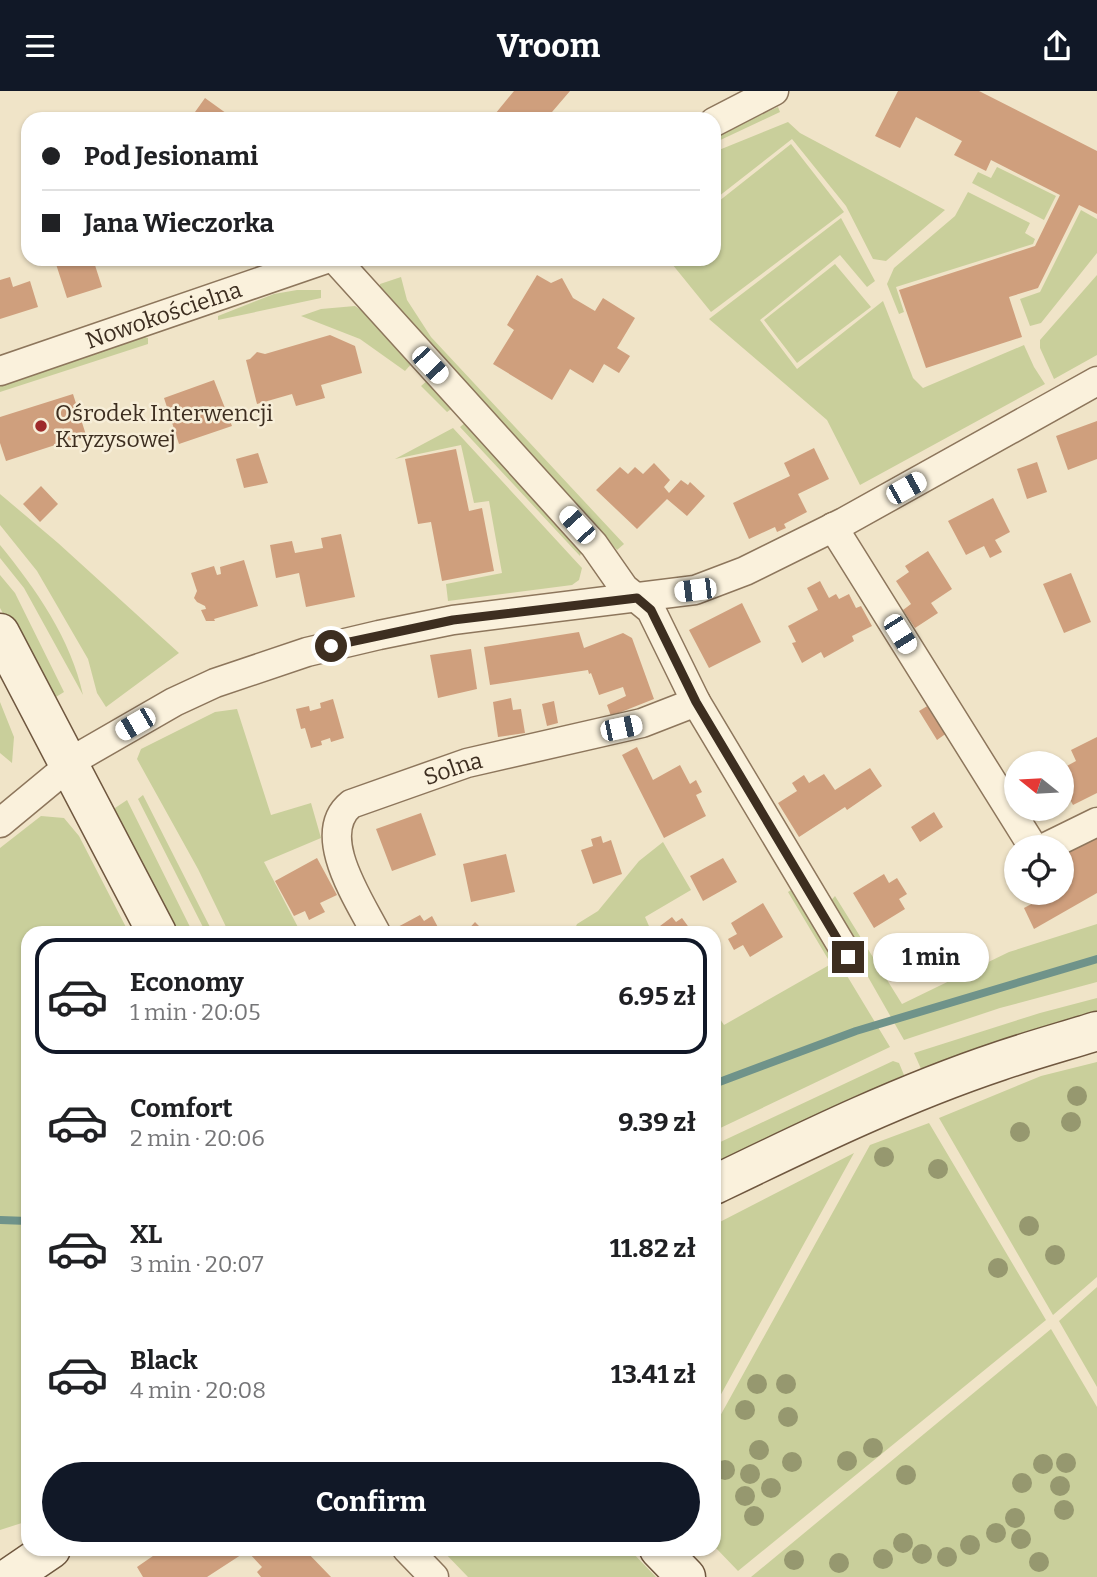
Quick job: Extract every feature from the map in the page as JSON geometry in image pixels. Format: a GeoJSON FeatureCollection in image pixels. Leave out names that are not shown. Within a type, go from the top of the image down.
{"type":"FeatureCollection","features":[{"type":"Feature","properties":{"kind":"street"},"geometry":{"type":"LineString","coordinates":[[721,118],[774,91]]}},
{"type":"Feature","properties":{"kind":"street","name":"Nowokościelna"},"geometry":{"type":"LineString","coordinates":[[0,371],[306,266]]}},
{"type":"Feature","properties":{"kind":"street"},"geometry":{"type":"LineString","coordinates":[[341,266],[594,545],[624,588],[651,610],[696,702],[848,957]]}},
{"type":"Feature","properties":{"kind":"street"},"geometry":{"type":"LineString","coordinates":[[0,823],[68,765],[92,749],[174,702],[234,676],[307,652],[453,620],[695,590],[745,571],[833,527],[1097,381]]}},
{"type":"Feature","properties":{"kind":"street"},"geometry":{"type":"LineString","coordinates":[[833,527],[1026,835]]}},
{"type":"Feature","properties":{"kind":"street"},"geometry":{"type":"LineString","coordinates":[[0,633],[153,926]]}},
{"type":"Feature","properties":{"kind":"street","name":"Solna"},"geometry":{"type":"LineString","coordinates":[[372,926],[346,876],[336,833],[342,811],[351,803],[477,760],[642,723],[696,702]]}},
{"type":"Feature","properties":{"kind":"street"},"geometry":{"type":"LineString","coordinates":[[1070,835],[1097,822]]}},
{"type":"Feature","properties":{"kind":"street"},"geometry":{"type":"LineString","coordinates":[[721,1182],[828,1131],[920,1092],[998,1062],[1097,1031]]}},
{"type":"Feature","properties":{"kind":"street"},"geometry":{"type":"LineString","coordinates":[[10,1577],[41,1556]]}},
{"type":"Feature","properties":{"kind":"street"},"geometry":{"type":"LineString","coordinates":[[414,1556],[434,1577]]}},
{"type":"Feature","properties":{"kind":"street"},"geometry":{"type":"LineString","coordinates":[[666,1556],[686,1577]]}},
{"type":"Feature","properties":{"kind":"green space"},"geometry":{"type":"Polygon","coordinates":[[[778,107],[780,112],[721,140],[721,133],[778,107]]]}},
{"type":"Feature","properties":{"kind":"green space"},"geometry":{"type":"Polygon","coordinates":[[[788,122],[800,133],[945,210],[886,261],[873,259],[846,206],[792,139],[721,195],[721,149],[788,122]]]}},
{"type":"Feature","properties":{"kind":"green space"},"geometry":{"type":"Polygon","coordinates":[[[791,144],[844,212],[711,312],[674,266],[721,266],[721,199],[791,144]]]}},
{"type":"Feature","properties":{"kind":"green space"},"geometry":{"type":"Polygon","coordinates":[[[997,167],[1056,196],[1044,220],[972,183],[978,172],[991,178],[997,167]]]}},
{"type":"Feature","properties":{"kind":"green space"},"geometry":{"type":"Polygon","coordinates":[[[968,192],[1030,223],[1025,233],[1035,239],[1033,244],[896,287],[904,312],[899,314],[887,284],[894,268],[955,216],[968,192]]]}},
{"type":"Feature","properties":{"kind":"green space"},"geometry":{"type":"Polygon","coordinates":[[[1081,210],[1097,219],[1097,253],[1041,323],[1030,326],[1020,299],[1040,292],[1081,210]]]}},
{"type":"Feature","properties":{"kind":"green space"},"geometry":{"type":"Polygon","coordinates":[[[841,218],[875,281],[867,287],[840,255],[760,320],[797,369],[883,301],[913,378],[923,388],[1024,345],[1045,384],[860,485],[827,420],[709,319],[841,218]]]}},
{"type":"Feature","properties":{"kind":"green space"},"geometry":{"type":"Polygon","coordinates":[[[835,264],[871,307],[797,363],[764,320],[835,264]]]}},
{"type":"Feature","properties":{"kind":"green space"},"geometry":{"type":"Polygon","coordinates":[[[1097,275],[1097,355],[1054,379],[1040,348],[1040,340],[1097,275]]]}},
{"type":"Feature","properties":{"kind":"green space"},"geometry":{"type":"Polygon","coordinates":[[[401,277],[407,300],[431,337],[624,544],[617,550],[382,297],[380,284],[401,277]]]}},
{"type":"Feature","properties":{"kind":"green space"},"geometry":{"type":"Polygon","coordinates":[[[321,290],[321,298],[218,320],[218,316],[274,294],[321,290]]]}},
{"type":"Feature","properties":{"kind":"green space"},"geometry":{"type":"Polygon","coordinates":[[[355,306],[413,362],[405,371],[360,339],[301,316],[321,309],[355,306]]]}},
{"type":"Feature","properties":{"kind":"green space"},"geometry":{"type":"Polygon","coordinates":[[[142,336],[148,338],[148,344],[0,392],[0,383],[142,336]]]}},
{"type":"Feature","properties":{"kind":"green space"},"geometry":{"type":"Polygon","coordinates":[[[428,380],[454,407],[447,412],[421,386],[428,380]]]}},
{"type":"Feature","properties":{"kind":"green space"},"geometry":{"type":"Polygon","coordinates":[[[466,422],[582,550],[580,556],[460,427],[466,422]]]}},
{"type":"Feature","properties":{"kind":"green space"},"geometry":{"type":"Polygon","coordinates":[[[453,428],[582,568],[579,580],[572,585],[448,601],[446,584],[502,573],[489,501],[474,503],[461,445],[395,459],[453,428]]]}},
{"type":"Feature","properties":{"kind":"green space"},"geometry":{"type":"Polygon","coordinates":[[[0,494],[179,653],[106,707],[97,693],[88,659],[37,571],[0,525],[0,494]]]}},
{"type":"Feature","properties":{"kind":"green space"},"geometry":{"type":"Polygon","coordinates":[[[0,545],[51,615],[70,654],[83,695],[24,588],[0,558],[0,545]]]}},
{"type":"Feature","properties":{"kind":"green space"},"geometry":{"type":"Polygon","coordinates":[[[0,575],[15,593],[64,692],[51,700],[0,608],[0,575]]]}},
{"type":"Feature","properties":{"kind":"green space"},"geometry":{"type":"Polygon","coordinates":[[[0,702],[14,737],[12,763],[0,753],[0,702]]]}},
{"type":"Feature","properties":{"kind":"green space"},"geometry":{"type":"Polygon","coordinates":[[[237,709],[271,815],[311,803],[321,838],[264,862],[297,926],[226,926],[198,869],[137,759],[141,749],[215,712],[237,709]]]}},
{"type":"Feature","properties":{"kind":"green space"},"geometry":{"type":"Polygon","coordinates":[[[143,795],[209,926],[202,926],[138,799],[143,795]]]}},
{"type":"Feature","properties":{"kind":"green space"},"geometry":{"type":"Polygon","coordinates":[[[127,800],[190,926],[170,926],[112,810],[127,800]]]}},
{"type":"Feature","properties":{"kind":"green space"},"geometry":{"type":"Polygon","coordinates":[[[41,816],[64,818],[79,836],[125,926],[21,926],[21,1523],[0,1530],[0,848],[41,816]]]}},
{"type":"Feature","properties":{"kind":"green space"},"geometry":{"type":"Polygon","coordinates":[[[663,842],[691,890],[645,917],[649,926],[576,926],[598,911],[639,861],[663,842]]]}},
{"type":"Feature","properties":{"kind":"green space"},"geometry":{"type":"Polygon","coordinates":[[[794,888],[890,1047],[721,1128],[721,1020],[724,1025],[831,964],[788,892],[794,888]]]}},
{"type":"Feature","properties":{"kind":"green space"},"geometry":{"type":"Polygon","coordinates":[[[835,896],[902,1004],[1009,952],[1097,924],[1097,982],[1000,1008],[904,1040],[827,905],[835,896]]]}},
{"type":"Feature","properties":{"kind":"green space"},"geometry":{"type":"Polygon","coordinates":[[[1097,998],[1097,1014],[922,1071],[914,1053],[1040,1013],[1097,998]]]}},
{"type":"Feature","properties":{"kind":"green space"},"geometry":{"type":"Polygon","coordinates":[[[893,1061],[899,1063],[904,1075],[721,1161],[721,1142],[893,1061]]]}},
{"type":"Feature","properties":{"kind":"green space"},"geometry":{"type":"Polygon","coordinates":[[[1097,1062],[1097,1277],[1053,1315],[939,1118],[1041,1076],[1097,1062]]]}},
{"type":"Feature","properties":{"kind":"green space"},"geometry":{"type":"Polygon","coordinates":[[[929,1123],[1046,1320],[738,1571],[721,1553],[721,1414],[870,1145],[929,1123]]]}},
{"type":"Feature","properties":{"kind":"green space"},"geometry":{"type":"Polygon","coordinates":[[[854,1153],[721,1394],[721,1221],[854,1153]]]}},
{"type":"Feature","properties":{"kind":"green space"},"geometry":{"type":"Polygon","coordinates":[[[1097,1287],[1097,1387],[1059,1321],[1097,1287]]]}},
{"type":"Feature","properties":{"kind":"green space"},"geometry":{"type":"Polygon","coordinates":[[[1051,1329],[1097,1407],[1097,1577],[751,1577],[1051,1329]]]}},
{"type":"Feature","properties":{"kind":"green space"},"geometry":{"type":"Polygon","coordinates":[[[448,1556],[636,1556],[656,1577],[468,1577],[448,1556]]]}},
{"type":"Feature","properties":{"kind":"building"},"geometry":{"type":"Polygon","coordinates":[[[514,91],[570,91],[552,112],[497,112],[514,91]]]}},
{"type":"Feature","properties":{"kind":"building"},"geometry":{"type":"Polygon","coordinates":[[[898,91],[979,91],[1097,151],[1097,214],[1079,205],[1038,288],[1009,297],[1022,337],[926,368],[899,290],[1035,246],[1060,195],[991,160],[986,171],[954,155],[962,141],[916,117],[900,148],[875,136],[898,91]]]}},
{"type":"Feature","properties":{"kind":"building"},"geometry":{"type":"Polygon","coordinates":[[[205,98],[224,112],[195,112],[205,98]]]}},
{"type":"Feature","properties":{"kind":"building"},"geometry":{"type":"Polygon","coordinates":[[[57,266],[95,266],[102,287],[67,298],[57,266]]]}},
{"type":"Feature","properties":{"kind":"building"},"geometry":{"type":"Polygon","coordinates":[[[537,275],[551,283],[562,278],[573,298],[595,311],[603,298],[635,318],[617,348],[630,356],[619,373],[604,364],[593,383],[570,369],[552,400],[493,364],[514,330],[507,325],[537,275]]]}},
{"type":"Feature","properties":{"kind":"building"},"geometry":{"type":"Polygon","coordinates":[[[10,277],[13,287],[30,281],[38,307],[0,319],[0,280],[10,277]]]}},
{"type":"Feature","properties":{"kind":"building"},"geometry":{"type":"Polygon","coordinates":[[[330,335],[355,346],[362,373],[321,385],[325,398],[296,406],[292,394],[257,404],[246,360],[257,352],[265,354],[330,335]]]}},
{"type":"Feature","properties":{"kind":"building"},"geometry":{"type":"Polygon","coordinates":[[[214,380],[232,426],[179,444],[164,398],[214,380]]]}},
{"type":"Feature","properties":{"kind":"building","name":"Ośrodek Interwencji Kryzysowej"},"geometry":{"type":"Polygon","coordinates":[[[73,394],[86,435],[6,461],[0,443],[0,417],[73,394]]]}},
{"type":"Feature","properties":{"kind":"building"},"geometry":{"type":"Polygon","coordinates":[[[1097,421],[1097,459],[1068,470],[1056,436],[1097,421]]]}},
{"type":"Feature","properties":{"kind":"building"},"geometry":{"type":"Polygon","coordinates":[[[814,448],[829,479],[798,494],[807,512],[784,524],[786,528],[777,532],[775,527],[749,539],[733,503],[790,476],[784,463],[814,448]]]}},
{"type":"Feature","properties":{"kind":"building"},"geometry":{"type":"Polygon","coordinates":[[[456,449],[469,511],[482,508],[494,571],[442,581],[431,522],[418,524],[405,459],[456,449]]]}},
{"type":"Feature","properties":{"kind":"building"},"geometry":{"type":"Polygon","coordinates":[[[258,453],[268,483],[244,488],[236,459],[258,453]]]}},
{"type":"Feature","properties":{"kind":"building"},"geometry":{"type":"Polygon","coordinates":[[[1037,462],[1047,492],[1027,499],[1017,469],[1037,462]]]}},
{"type":"Feature","properties":{"kind":"building"},"geometry":{"type":"Polygon","coordinates":[[[654,463],[670,480],[664,487],[669,493],[681,480],[688,485],[690,482],[705,496],[687,516],[667,499],[637,529],[596,490],[620,467],[628,474],[635,467],[643,474],[654,463]]]}},
{"type":"Feature","properties":{"kind":"building"},"geometry":{"type":"Polygon","coordinates":[[[41,486],[58,504],[40,522],[23,504],[41,486]]]}},
{"type":"Feature","properties":{"kind":"building"},"geometry":{"type":"Polygon","coordinates":[[[993,498],[1010,532],[995,540],[1002,552],[990,558],[984,546],[966,555],[948,521],[993,498]]]}},
{"type":"Feature","properties":{"kind":"building"},"geometry":{"type":"Polygon","coordinates":[[[341,534],[355,597],[306,607],[299,573],[276,578],[270,545],[292,541],[295,553],[323,548],[321,538],[341,534]]]}},
{"type":"Feature","properties":{"kind":"building"},"geometry":{"type":"Polygon","coordinates":[[[928,551],[952,589],[931,603],[938,613],[915,628],[903,610],[911,604],[896,581],[909,572],[905,566],[928,551]]]}},
{"type":"Feature","properties":{"kind":"building"},"geometry":{"type":"Polygon","coordinates":[[[244,560],[258,606],[214,619],[215,621],[206,621],[201,610],[206,609],[205,606],[194,598],[197,591],[191,573],[214,566],[217,575],[221,574],[220,567],[244,560]]]}},
{"type":"Feature","properties":{"kind":"building"},"geometry":{"type":"Polygon","coordinates":[[[1071,573],[1091,622],[1064,633],[1043,584],[1071,573]]]}},
{"type":"Feature","properties":{"kind":"building"},"geometry":{"type":"Polygon","coordinates":[[[820,581],[829,598],[836,594],[839,599],[849,594],[856,608],[861,606],[872,626],[852,636],[854,641],[824,658],[821,652],[802,663],[792,643],[796,642],[788,626],[818,610],[807,588],[820,581]]]}},
{"type":"Feature","properties":{"kind":"building"},"geometry":{"type":"Polygon","coordinates":[[[742,603],[761,642],[709,668],[689,630],[742,603]]]}},
{"type":"Feature","properties":{"kind":"building"},"geometry":{"type":"Polygon","coordinates":[[[579,632],[584,648],[623,633],[632,638],[654,699],[611,716],[607,705],[626,696],[623,687],[599,695],[588,670],[490,685],[484,647],[579,632]]]}},
{"type":"Feature","properties":{"kind":"building"},"geometry":{"type":"Polygon","coordinates":[[[471,649],[477,689],[438,698],[430,655],[471,649]]]}},
{"type":"Feature","properties":{"kind":"building"},"geometry":{"type":"Polygon","coordinates":[[[511,698],[513,710],[521,709],[525,733],[498,737],[493,702],[511,698]]]}},
{"type":"Feature","properties":{"kind":"building"},"geometry":{"type":"Polygon","coordinates":[[[333,699],[344,738],[331,742],[330,738],[321,741],[322,745],[311,748],[305,728],[301,729],[296,709],[309,706],[310,711],[321,708],[320,703],[333,699]]]}},
{"type":"Feature","properties":{"kind":"building"},"geometry":{"type":"Polygon","coordinates":[[[554,701],[558,723],[547,726],[542,704],[554,701]]]}},
{"type":"Feature","properties":{"kind":"building"},"geometry":{"type":"Polygon","coordinates":[[[934,702],[951,730],[937,740],[919,711],[934,702]]]}},
{"type":"Feature","properties":{"kind":"building"},"geometry":{"type":"Polygon","coordinates":[[[1097,737],[1097,793],[1074,804],[1076,761],[1074,751],[1071,750],[1097,737]]]}},
{"type":"Feature","properties":{"kind":"building"},"geometry":{"type":"Polygon","coordinates":[[[637,747],[653,780],[680,765],[690,784],[696,780],[702,792],[696,795],[706,816],[664,838],[622,755],[637,747]]]}},
{"type":"Feature","properties":{"kind":"building"},"geometry":{"type":"Polygon","coordinates":[[[870,768],[882,786],[847,810],[845,807],[799,837],[778,803],[797,791],[792,783],[804,775],[809,783],[824,774],[835,790],[870,768]]]}},
{"type":"Feature","properties":{"kind":"building"},"geometry":{"type":"Polygon","coordinates":[[[934,812],[943,827],[920,842],[911,827],[934,812]]]}},
{"type":"Feature","properties":{"kind":"building"},"geometry":{"type":"Polygon","coordinates":[[[421,813],[436,855],[392,871],[376,829],[421,813]]]}},
{"type":"Feature","properties":{"kind":"building"},"geometry":{"type":"Polygon","coordinates":[[[1097,833],[1097,893],[1034,929],[1024,908],[1030,905],[1074,905],[1074,845],[1097,833]]]}},
{"type":"Feature","properties":{"kind":"building"},"geometry":{"type":"Polygon","coordinates":[[[601,836],[603,843],[611,840],[622,874],[593,884],[581,850],[593,846],[591,839],[601,836]]]}},
{"type":"Feature","properties":{"kind":"building"},"geometry":{"type":"Polygon","coordinates":[[[506,854],[515,892],[471,902],[463,864],[506,854]]]}},
{"type":"Feature","properties":{"kind":"building"},"geometry":{"type":"Polygon","coordinates":[[[317,858],[337,895],[320,903],[325,912],[309,920],[305,911],[294,916],[275,881],[317,858]]]}},
{"type":"Feature","properties":{"kind":"building"},"geometry":{"type":"Polygon","coordinates":[[[723,858],[737,882],[703,901],[690,876],[723,858]]]}},
{"type":"Feature","properties":{"kind":"building"},"geometry":{"type":"Polygon","coordinates":[[[884,874],[889,883],[897,878],[907,894],[899,899],[905,909],[874,928],[853,893],[884,874]]]}},
{"type":"Feature","properties":{"kind":"building"},"geometry":{"type":"Polygon","coordinates":[[[763,903],[783,937],[750,957],[743,945],[734,950],[728,939],[737,934],[731,923],[763,903]]]}},
{"type":"Feature","properties":{"kind":"building"},"geometry":{"type":"Polygon","coordinates":[[[420,915],[424,921],[432,916],[437,926],[400,926],[420,915]]]}},
{"type":"Feature","properties":{"kind":"building"},"geometry":{"type":"Polygon","coordinates":[[[672,917],[676,922],[682,918],[688,926],[660,926],[672,917]]]}},
{"type":"Feature","properties":{"kind":"building"},"geometry":{"type":"Polygon","coordinates":[[[153,1556],[239,1556],[207,1577],[143,1577],[137,1567],[153,1556]]]}},
{"type":"Feature","properties":{"kind":"building"},"geometry":{"type":"Polygon","coordinates":[[[252,1556],[311,1556],[331,1577],[261,1577],[257,1572],[262,1567],[252,1556]]]}},
{"type":"Feature","properties":{"kind":"waterway"},"geometry":{"type":"LineString","coordinates":[[721,1081],[856,1031],[1097,959]]}},
{"type":"Feature","properties":{"kind":"waterway"},"geometry":{"type":"LineString","coordinates":[[0,1220],[21,1221]]}},
{"type":"Feature","properties":{"kind":"place","name":"Ośrodek Interwencji Kryzysowej"},"geometry":{"type":"Point","coordinates":[41,426]}},
{"type":"Feature","properties":{"kind":"route"},"geometry":{"type":"LineString","coordinates":[[331,646],[453,620],[637,598],[651,610],[696,702],[848,957]]}}]}
